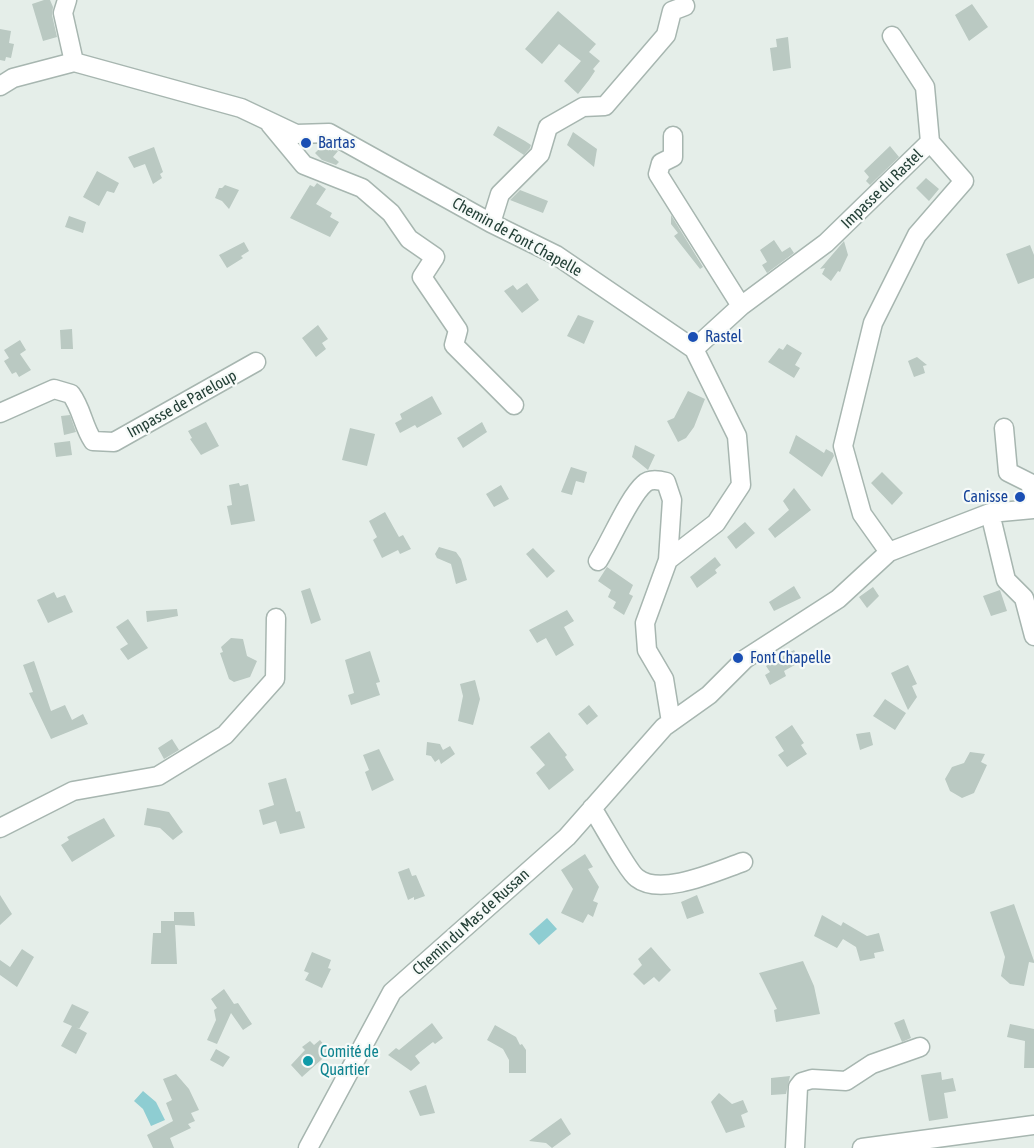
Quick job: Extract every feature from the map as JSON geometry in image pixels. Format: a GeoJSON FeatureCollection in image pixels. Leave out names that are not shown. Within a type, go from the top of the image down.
{"type":"FeatureCollection","features":[{"type":"Feature","properties":{"kind":"street"},"geometry":{"type":"LineString","coordinates":[[0,86],[13,78],[74,62],[63,13],[67,0]]}},
{"type":"Feature","properties":{"kind":"street"},"geometry":{"type":"LineString","coordinates":[[491,223],[500,194],[540,154],[548,127],[583,107],[605,106],[666,35],[672,10],[685,6]]}},
{"type":"Feature","properties":{"kind":"street","name":"Impasse du Rastel"},"geometry":{"type":"LineString","coordinates":[[694,349],[741,306],[826,243],[930,142],[925,87],[892,36]]}},
{"type":"Feature","properties":{"kind":"street","name":"Chemin de Font Chapelle"},"geometry":{"type":"LineString","coordinates":[[74,62],[241,108],[296,134],[329,133],[491,223],[556,255],[694,349],[737,436],[741,485],[716,523],[668,560]]}},
{"type":"Feature","properties":{"kind":"street"},"geometry":{"type":"LineString","coordinates":[[267,120],[304,165],[362,188],[391,213],[409,239],[435,256],[422,278],[458,330],[454,345],[514,405]]}},
{"type":"Feature","properties":{"kind":"street"},"geometry":{"type":"LineString","coordinates":[[673,136],[673,157],[661,163],[658,174],[741,306]]}},
{"type":"Feature","properties":{"kind":"street"},"geometry":{"type":"LineString","coordinates":[[930,142],[964,181],[917,235],[873,323],[843,446],[862,514],[889,552],[990,513],[1034,509]]}},
{"type":"Feature","properties":{"kind":"street","name":"Impasse de Pareloup"},"geometry":{"type":"LineString","coordinates":[[0,413],[54,389],[71,394],[81,407],[87,431],[93,441],[114,442],[256,362]]}},
{"type":"Feature","properties":{"kind":"street"},"geometry":{"type":"LineString","coordinates":[[1004,428],[1008,472],[1030,483],[1034,501]]}},
{"type":"Feature","properties":{"kind":"street"},"geometry":{"type":"LineString","coordinates":[[598,561],[631,501],[645,483],[657,480],[666,482],[672,500],[668,560],[645,623],[647,650],[664,679],[671,722]]}},
{"type":"Feature","properties":{"kind":"street"},"geometry":{"type":"LineString","coordinates":[[990,513],[1006,580],[1024,598],[1034,636]]}},
{"type":"Feature","properties":{"kind":"street","name":"Chemin du Mas de Russan"},"geometry":{"type":"LineString","coordinates":[[308,1148],[392,992],[567,837],[671,722],[709,695],[745,659],[838,599],[889,552]]}},
{"type":"Feature","properties":{"kind":"street"},"geometry":{"type":"LineString","coordinates":[[0,828],[72,791],[158,776],[225,735],[275,679],[276,618]]}},
{"type":"Feature","properties":{"kind":"street"},"geometry":{"type":"LineString","coordinates":[[592,808],[636,878],[655,886],[697,878],[743,862]]}},
{"type":"Feature","properties":{"kind":"street"},"geometry":{"type":"LineString","coordinates":[[795,1148],[798,1087],[802,1082],[812,1079],[846,1081],[872,1064],[920,1047]]}},
{"type":"Feature","properties":{"kind":"street"},"geometry":{"type":"LineString","coordinates":[[862,1148],[1034,1125]]}},
{"type":"Feature","properties":{"kind":"water"},"geometry":{"type":"Polygon","coordinates":[[[547,918],[557,929],[539,945],[529,934],[547,918]]]}},
{"type":"Feature","properties":{"kind":"water"},"geometry":{"type":"Polygon","coordinates":[[[143,1091],[156,1102],[165,1120],[151,1126],[143,1109],[134,1101],[143,1091]]]}},
{"type":"Feature","properties":{"kind":"building"},"geometry":{"type":"Polygon","coordinates":[[[50,0],[53,7],[52,15],[57,37],[43,41],[32,4],[50,0]]]}},
{"type":"Feature","properties":{"kind":"building"},"geometry":{"type":"Polygon","coordinates":[[[972,4],[988,27],[969,41],[955,15],[972,4]]]}},
{"type":"Feature","properties":{"kind":"building"},"geometry":{"type":"Polygon","coordinates":[[[558,11],[596,44],[589,52],[600,61],[578,94],[564,81],[581,61],[559,44],[542,64],[525,49],[558,11]]]}},
{"type":"Feature","properties":{"kind":"building"},"geometry":{"type":"Polygon","coordinates":[[[0,29],[11,31],[9,43],[14,44],[11,58],[6,57],[5,61],[0,60],[0,29]]]}},
{"type":"Feature","properties":{"kind":"building"},"geometry":{"type":"Polygon","coordinates":[[[788,37],[791,68],[773,71],[770,48],[777,47],[776,39],[788,37]]]}},
{"type":"Feature","properties":{"kind":"building"},"geometry":{"type":"Polygon","coordinates":[[[498,126],[531,145],[524,155],[493,135],[498,126]]]}},
{"type":"Feature","properties":{"kind":"building"},"geometry":{"type":"Polygon","coordinates":[[[573,132],[597,149],[594,167],[567,145],[573,132]]]}},
{"type":"Feature","properties":{"kind":"building"},"geometry":{"type":"Polygon","coordinates":[[[324,144],[338,151],[333,157],[339,162],[336,165],[322,160],[315,153],[324,144]]]}},
{"type":"Feature","properties":{"kind":"building"},"geometry":{"type":"Polygon","coordinates":[[[890,146],[899,157],[870,185],[866,181],[869,177],[864,171],[890,146]]]}},
{"type":"Feature","properties":{"kind":"building"},"geometry":{"type":"Polygon","coordinates":[[[154,147],[163,172],[160,174],[162,178],[153,184],[145,164],[134,168],[128,157],[154,147]]]}},
{"type":"Feature","properties":{"kind":"building"},"geometry":{"type":"Polygon","coordinates":[[[97,171],[119,183],[114,193],[107,191],[99,206],[83,197],[97,171]]]}},
{"type":"Feature","properties":{"kind":"building"},"geometry":{"type":"Polygon","coordinates":[[[926,178],[939,189],[929,201],[916,188],[926,178]]]}},
{"type":"Feature","properties":{"kind":"building"},"geometry":{"type":"Polygon","coordinates":[[[317,183],[326,189],[316,204],[332,213],[330,217],[339,222],[330,237],[290,218],[310,185],[314,187],[317,183]]]}},
{"type":"Feature","properties":{"kind":"building"},"geometry":{"type":"Polygon","coordinates":[[[225,185],[239,190],[229,209],[222,201],[215,198],[219,188],[225,185]]]}},
{"type":"Feature","properties":{"kind":"building"},"geometry":{"type":"Polygon","coordinates":[[[520,190],[548,201],[543,213],[510,200],[520,190]]]}},
{"type":"Feature","properties":{"kind":"building"},"geometry":{"type":"Polygon","coordinates":[[[671,215],[703,267],[700,269],[674,236],[678,233],[671,224],[671,215]]]}},
{"type":"Feature","properties":{"kind":"building"},"geometry":{"type":"Polygon","coordinates":[[[69,216],[86,222],[83,233],[65,227],[69,216]]]}},
{"type":"Feature","properties":{"kind":"building"},"geometry":{"type":"Polygon","coordinates":[[[774,240],[782,252],[790,247],[794,253],[767,273],[762,265],[767,262],[760,250],[774,240]]]}},
{"type":"Feature","properties":{"kind":"building"},"geometry":{"type":"Polygon","coordinates":[[[844,241],[848,255],[840,272],[838,271],[831,281],[822,274],[825,268],[820,269],[844,241]]]}},
{"type":"Feature","properties":{"kind":"building"},"geometry":{"type":"Polygon","coordinates":[[[244,242],[249,251],[241,256],[243,258],[227,268],[219,255],[244,242]]]}},
{"type":"Feature","properties":{"kind":"building"},"geometry":{"type":"Polygon","coordinates":[[[1030,245],[1034,255],[1034,278],[1018,284],[1006,254],[1030,245]]]}},
{"type":"Feature","properties":{"kind":"building"},"geometry":{"type":"Polygon","coordinates":[[[527,283],[539,300],[522,313],[504,291],[513,285],[517,290],[527,283]]]}},
{"type":"Feature","properties":{"kind":"building"},"geometry":{"type":"Polygon","coordinates":[[[578,315],[594,321],[584,344],[567,336],[578,315]]]}},
{"type":"Feature","properties":{"kind":"building"},"geometry":{"type":"Polygon","coordinates":[[[318,325],[328,339],[322,343],[326,349],[316,357],[302,338],[318,325]]]}},
{"type":"Feature","properties":{"kind":"building"},"geometry":{"type":"Polygon","coordinates":[[[72,329],[73,349],[61,349],[60,330],[72,329]]]}},
{"type":"Feature","properties":{"kind":"building"},"geometry":{"type":"Polygon","coordinates":[[[20,340],[26,350],[20,354],[31,370],[19,377],[16,372],[12,374],[4,361],[9,358],[4,350],[20,340]]]}},
{"type":"Feature","properties":{"kind":"building"},"geometry":{"type":"Polygon","coordinates":[[[787,344],[802,353],[795,365],[800,368],[794,378],[768,362],[779,348],[783,350],[787,344]]]}},
{"type":"Feature","properties":{"kind":"building"},"geometry":{"type":"Polygon","coordinates":[[[917,357],[927,365],[923,366],[925,373],[914,377],[908,361],[917,357]]]}},
{"type":"Feature","properties":{"kind":"building"},"geometry":{"type":"Polygon","coordinates":[[[688,391],[705,399],[694,427],[686,438],[678,442],[667,421],[674,418],[688,391]]]}},
{"type":"Feature","properties":{"kind":"building"},"geometry":{"type":"Polygon","coordinates":[[[432,396],[442,414],[417,428],[415,425],[400,433],[395,423],[402,419],[400,414],[432,396]]]}},
{"type":"Feature","properties":{"kind":"building"},"geometry":{"type":"Polygon","coordinates":[[[70,415],[76,432],[64,435],[61,416],[70,415]]]}},
{"type":"Feature","properties":{"kind":"building"},"geometry":{"type":"Polygon","coordinates":[[[206,422],[219,446],[201,455],[190,439],[192,438],[188,431],[206,422]]]}},
{"type":"Feature","properties":{"kind":"building"},"geometry":{"type":"Polygon","coordinates":[[[482,422],[487,432],[463,448],[457,438],[482,422]]]}},
{"type":"Feature","properties":{"kind":"building"},"geometry":{"type":"Polygon","coordinates":[[[350,428],[375,434],[367,466],[342,460],[350,428]]]}},
{"type":"Feature","properties":{"kind":"building"},"geometry":{"type":"Polygon","coordinates":[[[796,435],[824,453],[826,449],[833,453],[834,456],[822,477],[789,453],[796,435]]]}},
{"type":"Feature","properties":{"kind":"building"},"geometry":{"type":"Polygon","coordinates":[[[70,441],[72,455],[56,457],[54,443],[70,441]]]}},
{"type":"Feature","properties":{"kind":"building"},"geometry":{"type":"Polygon","coordinates":[[[635,445],[655,455],[648,470],[632,457],[635,445]]]}},
{"type":"Feature","properties":{"kind":"building"},"geometry":{"type":"Polygon","coordinates":[[[571,467],[587,472],[584,483],[576,481],[572,495],[561,492],[571,467]]]}},
{"type":"Feature","properties":{"kind":"building"},"geometry":{"type":"Polygon","coordinates":[[[882,472],[903,493],[892,505],[871,483],[882,472]]]}},
{"type":"Feature","properties":{"kind":"building"},"geometry":{"type":"Polygon","coordinates":[[[239,483],[240,486],[248,484],[255,521],[231,525],[227,506],[232,505],[229,485],[239,483]]]}},
{"type":"Feature","properties":{"kind":"building"},"geometry":{"type":"Polygon","coordinates":[[[501,485],[509,499],[494,507],[486,494],[501,485]]]}},
{"type":"Feature","properties":{"kind":"building"},"geometry":{"type":"Polygon","coordinates":[[[794,488],[811,510],[775,538],[768,529],[789,510],[783,501],[794,488]]]}},
{"type":"Feature","properties":{"kind":"building"},"geometry":{"type":"Polygon","coordinates":[[[385,512],[399,537],[403,535],[411,549],[400,554],[398,550],[382,558],[373,540],[377,537],[369,521],[385,512]]]}},
{"type":"Feature","properties":{"kind":"building"},"geometry":{"type":"Polygon","coordinates":[[[745,522],[755,533],[736,549],[727,537],[745,522]]]}},
{"type":"Feature","properties":{"kind":"building"},"geometry":{"type":"Polygon","coordinates":[[[439,547],[456,552],[461,559],[467,580],[456,584],[451,564],[437,558],[435,554],[439,547]]]}},
{"type":"Feature","properties":{"kind":"building"},"geometry":{"type":"Polygon","coordinates":[[[533,548],[555,571],[547,578],[526,554],[533,548]]]}},
{"type":"Feature","properties":{"kind":"building"},"geometry":{"type":"Polygon","coordinates":[[[715,557],[721,565],[715,570],[717,573],[697,588],[690,577],[715,557]]]}},
{"type":"Feature","properties":{"kind":"building"},"geometry":{"type":"Polygon","coordinates":[[[607,567],[633,585],[629,594],[633,596],[624,615],[613,608],[616,602],[608,597],[611,590],[598,581],[607,567]]]}},
{"type":"Feature","properties":{"kind":"building"},"geometry":{"type":"Polygon","coordinates":[[[794,586],[801,598],[774,611],[769,602],[794,586]]]}},
{"type":"Feature","properties":{"kind":"building"},"geometry":{"type":"Polygon","coordinates":[[[873,587],[879,596],[867,608],[859,597],[873,587]]]}},
{"type":"Feature","properties":{"kind":"building"},"geometry":{"type":"Polygon","coordinates":[[[310,588],[321,620],[311,624],[301,591],[310,588]]]}},
{"type":"Feature","properties":{"kind":"building"},"geometry":{"type":"Polygon","coordinates":[[[1000,590],[1007,611],[991,616],[983,596],[1000,590]]]}},
{"type":"Feature","properties":{"kind":"building"},"geometry":{"type":"Polygon","coordinates":[[[54,592],[57,598],[65,595],[73,612],[48,623],[37,600],[54,592]]]}},
{"type":"Feature","properties":{"kind":"building"},"geometry":{"type":"Polygon","coordinates":[[[177,609],[178,616],[147,622],[146,611],[177,609]]]}},
{"type":"Feature","properties":{"kind":"building"},"geometry":{"type":"Polygon","coordinates":[[[567,610],[574,621],[564,627],[574,645],[556,656],[546,638],[537,643],[529,630],[567,610]]]}},
{"type":"Feature","properties":{"kind":"building"},"geometry":{"type":"Polygon","coordinates":[[[128,619],[148,648],[128,660],[120,649],[128,644],[116,627],[128,619]]]}},
{"type":"Feature","properties":{"kind":"building"},"geometry":{"type":"Polygon","coordinates":[[[231,638],[243,639],[247,656],[257,661],[250,677],[234,682],[229,679],[220,653],[223,652],[221,647],[231,638]]]}},
{"type":"Feature","properties":{"kind":"building"},"geometry":{"type":"Polygon","coordinates":[[[794,650],[800,662],[784,671],[786,676],[770,685],[765,675],[770,672],[766,666],[794,650]]]}},
{"type":"Feature","properties":{"kind":"building"},"geometry":{"type":"Polygon","coordinates":[[[370,651],[380,682],[376,683],[380,695],[351,705],[348,695],[354,693],[345,660],[370,651]]]}},
{"type":"Feature","properties":{"kind":"building"},"geometry":{"type":"Polygon","coordinates":[[[34,661],[51,711],[65,705],[72,720],[83,714],[88,724],[51,739],[29,693],[33,692],[23,665],[34,661]]]}},
{"type":"Feature","properties":{"kind":"building"},"geometry":{"type":"Polygon","coordinates":[[[908,665],[917,684],[912,686],[917,697],[908,710],[891,673],[908,665]]]}},
{"type":"Feature","properties":{"kind":"building"},"geometry":{"type":"Polygon","coordinates":[[[475,680],[480,699],[473,725],[458,721],[463,696],[460,684],[475,680]]]}},
{"type":"Feature","properties":{"kind":"building"},"geometry":{"type":"Polygon","coordinates":[[[885,699],[906,713],[895,730],[873,716],[885,699]]]}},
{"type":"Feature","properties":{"kind":"building"},"geometry":{"type":"Polygon","coordinates":[[[589,705],[598,716],[587,725],[578,714],[589,705]]]}},
{"type":"Feature","properties":{"kind":"building"},"geometry":{"type":"Polygon","coordinates":[[[792,725],[804,743],[801,745],[807,754],[787,767],[778,755],[784,751],[775,737],[792,725]]]}},
{"type":"Feature","properties":{"kind":"building"},"geometry":{"type":"Polygon","coordinates":[[[549,732],[567,755],[565,757],[574,770],[549,790],[536,773],[545,765],[530,747],[549,732]]]}},
{"type":"Feature","properties":{"kind":"building"},"geometry":{"type":"Polygon","coordinates":[[[870,732],[873,745],[860,750],[856,734],[870,732]]]}},
{"type":"Feature","properties":{"kind":"building"},"geometry":{"type":"Polygon","coordinates":[[[172,739],[179,750],[164,759],[158,748],[172,739]]]}},
{"type":"Feature","properties":{"kind":"building"},"geometry":{"type":"Polygon","coordinates":[[[427,742],[440,744],[443,750],[450,746],[455,754],[441,764],[439,759],[435,762],[431,756],[426,755],[427,742]]]}},
{"type":"Feature","properties":{"kind":"building"},"geometry":{"type":"Polygon","coordinates":[[[379,749],[394,780],[372,791],[365,772],[369,770],[363,755],[379,749]]]}},
{"type":"Feature","properties":{"kind":"building"},"geometry":{"type":"Polygon","coordinates":[[[970,752],[985,754],[981,762],[987,765],[974,793],[962,798],[950,791],[945,779],[952,767],[964,763],[970,752]]]}},
{"type":"Feature","properties":{"kind":"building"},"geometry":{"type":"Polygon","coordinates":[[[286,778],[296,812],[300,811],[305,828],[280,834],[276,821],[263,825],[259,810],[274,805],[268,783],[286,778]]]}},
{"type":"Feature","properties":{"kind":"building"},"geometry":{"type":"Polygon","coordinates":[[[147,808],[169,812],[183,832],[173,840],[160,828],[144,825],[147,808]]]}},
{"type":"Feature","properties":{"kind":"building"},"geometry":{"type":"Polygon","coordinates":[[[104,818],[115,836],[72,862],[61,845],[69,840],[67,837],[104,818]]]}},
{"type":"Feature","properties":{"kind":"building"},"geometry":{"type":"Polygon","coordinates":[[[585,854],[593,867],[588,869],[599,887],[593,901],[598,903],[593,917],[588,914],[583,923],[561,913],[573,889],[561,870],[585,854]]]}},
{"type":"Feature","properties":{"kind":"building"},"geometry":{"type":"Polygon","coordinates":[[[409,868],[412,876],[416,875],[425,896],[414,900],[414,897],[408,900],[398,872],[409,868]]]}},
{"type":"Feature","properties":{"kind":"building"},"geometry":{"type":"Polygon","coordinates":[[[0,895],[12,914],[0,925],[0,895]]]}},
{"type":"Feature","properties":{"kind":"building"},"geometry":{"type":"Polygon","coordinates":[[[697,895],[704,913],[687,919],[681,902],[697,895]]]}},
{"type":"Feature","properties":{"kind":"building"},"geometry":{"type":"Polygon","coordinates":[[[1014,904],[1034,961],[1034,963],[1029,962],[1024,986],[1010,984],[1001,976],[1005,957],[990,912],[1014,904]]]}},
{"type":"Feature","properties":{"kind":"building"},"geometry":{"type":"Polygon","coordinates":[[[174,912],[194,912],[195,926],[175,925],[177,964],[151,964],[153,933],[161,933],[161,921],[174,921],[174,912]]]}},
{"type":"Feature","properties":{"kind":"building"},"geometry":{"type":"Polygon","coordinates":[[[822,915],[841,926],[843,922],[867,936],[879,933],[884,951],[874,953],[875,958],[860,961],[856,947],[843,939],[837,948],[814,936],[822,915]]]}},
{"type":"Feature","properties":{"kind":"building"},"geometry":{"type":"Polygon","coordinates":[[[651,947],[671,970],[659,982],[654,977],[644,985],[633,974],[642,965],[638,959],[651,947]]]}},
{"type":"Feature","properties":{"kind":"building"},"geometry":{"type":"Polygon","coordinates":[[[22,949],[34,957],[17,987],[0,975],[0,960],[10,967],[22,949]]]}},
{"type":"Feature","properties":{"kind":"building"},"geometry":{"type":"Polygon","coordinates":[[[312,952],[331,960],[328,968],[331,969],[322,988],[305,980],[309,973],[304,971],[312,952]]]}},
{"type":"Feature","properties":{"kind":"building"},"geometry":{"type":"Polygon","coordinates":[[[803,961],[814,986],[820,1014],[776,1022],[774,1010],[777,1009],[759,973],[803,961]]]}},
{"type":"Feature","properties":{"kind":"building"},"geometry":{"type":"Polygon","coordinates":[[[224,989],[234,1004],[238,1003],[252,1024],[243,1030],[231,1013],[217,1044],[207,1040],[216,1020],[214,1010],[217,1008],[211,999],[224,989]]]}},
{"type":"Feature","properties":{"kind":"building"},"geometry":{"type":"Polygon","coordinates":[[[72,1004],[89,1012],[79,1029],[87,1033],[76,1054],[61,1046],[72,1026],[63,1022],[72,1004]]]}},
{"type":"Feature","properties":{"kind":"building"},"geometry":{"type":"Polygon","coordinates":[[[904,1019],[911,1038],[902,1042],[894,1023],[904,1019]]]}},
{"type":"Feature","properties":{"kind":"building"},"geometry":{"type":"Polygon","coordinates":[[[432,1023],[443,1038],[435,1044],[433,1042],[415,1056],[420,1063],[411,1071],[388,1055],[396,1048],[399,1050],[432,1023]]]}},
{"type":"Feature","properties":{"kind":"building"},"geometry":{"type":"Polygon","coordinates":[[[1010,1024],[1034,1029],[1034,1068],[1024,1068],[1025,1041],[1007,1037],[1010,1024]]]}},
{"type":"Feature","properties":{"kind":"building"},"geometry":{"type":"Polygon","coordinates":[[[495,1025],[516,1037],[526,1050],[526,1073],[509,1073],[509,1060],[503,1049],[487,1040],[495,1025]]]}},
{"type":"Feature","properties":{"kind":"building","name":"Comité de Quartier"},"geometry":{"type":"Polygon","coordinates":[[[320,1040],[330,1052],[302,1077],[291,1065],[305,1050],[302,1047],[310,1041],[314,1045],[320,1040]]]}},
{"type":"Feature","properties":{"kind":"building"},"geometry":{"type":"Polygon","coordinates":[[[216,1049],[230,1057],[223,1067],[210,1060],[216,1049]]]}},
{"type":"Feature","properties":{"kind":"building"},"geometry":{"type":"Polygon","coordinates":[[[941,1072],[942,1080],[953,1078],[956,1091],[944,1093],[948,1118],[929,1121],[921,1075],[941,1072]]]}},
{"type":"Feature","properties":{"kind":"building"},"geometry":{"type":"Polygon","coordinates":[[[176,1074],[189,1089],[199,1110],[191,1113],[195,1121],[188,1124],[191,1128],[170,1138],[174,1148],[153,1148],[147,1135],[173,1121],[166,1103],[172,1100],[163,1079],[176,1074]]]}},
{"type":"Feature","properties":{"kind":"building"},"geometry":{"type":"Polygon","coordinates":[[[790,1076],[786,1094],[771,1095],[771,1078],[790,1076]]]}},
{"type":"Feature","properties":{"kind":"building"},"geometry":{"type":"Polygon","coordinates":[[[426,1085],[435,1113],[420,1116],[409,1091],[426,1085]]]}},
{"type":"Feature","properties":{"kind":"building"},"geometry":{"type":"Polygon","coordinates":[[[719,1093],[732,1104],[743,1100],[748,1112],[741,1115],[745,1127],[726,1133],[711,1102],[719,1093]]]}},
{"type":"Feature","properties":{"kind":"building"},"geometry":{"type":"Polygon","coordinates":[[[561,1118],[571,1134],[552,1148],[546,1143],[529,1141],[561,1118]]]}},
{"type":"Feature","properties":{"kind":"place","name":"Bartas"},"geometry":{"type":"Point","coordinates":[306,143]}},
{"type":"Feature","properties":{"kind":"place","name":"Rastel"},"geometry":{"type":"Point","coordinates":[693,337]}},
{"type":"Feature","properties":{"kind":"place","name":"Canisse"},"geometry":{"type":"Point","coordinates":[1020,497]}},
{"type":"Feature","properties":{"kind":"place","name":"Font Chapelle"},"geometry":{"type":"Point","coordinates":[738,658]}},
{"type":"Feature","properties":{"kind":"place","name":"Comité de Quartier"},"geometry":{"type":"Point","coordinates":[308,1061]}}]}
